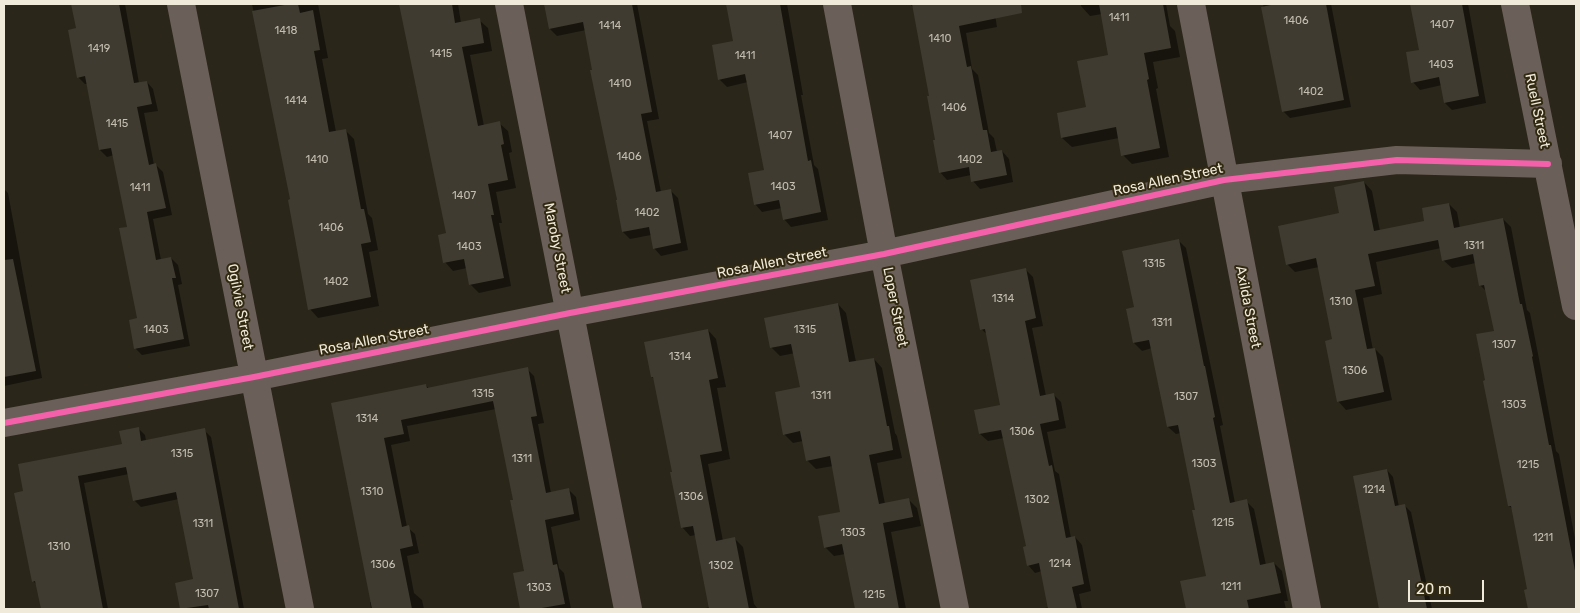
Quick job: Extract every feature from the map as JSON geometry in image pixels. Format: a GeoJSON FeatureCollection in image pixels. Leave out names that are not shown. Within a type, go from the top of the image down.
{"type":"FeatureCollection","features":[{"type":"Feature","properties":{"kind":"street","name":"Ogilvie Street"},"geometry":{"type":"LineString","coordinates":[[181,4],[300,609]]}},
{"type":"Feature","properties":{"kind":"street","name":"Maroby Street"},"geometry":{"type":"LineString","coordinates":[[509,4],[628,609]]}},
{"type":"Feature","properties":{"kind":"street","name":"Loper Street"},"geometry":{"type":"LineString","coordinates":[[837,4],[884,254],[955,609]]}},
{"type":"Feature","properties":{"kind":"street","name":"Axilda Street"},"geometry":{"type":"LineString","coordinates":[[1190,4],[1307,609]]}},
{"type":"Feature","properties":{"kind":"street","name":"Ruell Street"},"geometry":{"type":"LineString","coordinates":[[1515,4],[1576,306]]}},
{"type":"Feature","properties":{"kind":"street","name":"Rosa Allen Street"},"geometry":{"type":"LineString","coordinates":[[4,423],[254,377],[570,313],[884,254],[1224,180],[1397,160],[1548,164]]}},
{"type":"Feature","properties":{"kind":"building"},"geometry":{"type":"Polygon","coordinates":[[[71,4],[119,4],[134,83],[147,81],[152,104],[137,107],[149,165],[156,163],[166,208],[147,212],[156,260],[171,257],[176,278],[172,278],[184,339],[134,349],[129,320],[137,318],[119,228],[127,227],[111,148],[99,150],[85,76],[77,78],[68,30],[76,28],[71,4]]]}},
{"type":"Feature","properties":{"kind":"building"},"geometry":{"type":"Polygon","coordinates":[[[298,4],[300,13],[313,10],[320,50],[314,51],[329,132],[346,129],[361,209],[364,209],[371,242],[361,244],[371,297],[308,310],[288,200],[290,199],[252,11],[298,4]]]}},
{"type":"Feature","properties":{"kind":"building"},"geometry":{"type":"Polygon","coordinates":[[[399,4],[452,4],[455,23],[480,18],[484,43],[462,47],[478,126],[500,121],[504,144],[501,145],[508,180],[488,184],[494,215],[491,215],[504,278],[469,285],[464,259],[443,263],[438,235],[446,233],[399,4]]]}},
{"type":"Feature","properties":{"kind":"building"},"geometry":{"type":"Polygon","coordinates":[[[544,4],[632,4],[652,112],[641,114],[656,192],[671,189],[681,243],[653,249],[649,227],[622,232],[590,70],[592,70],[583,22],[549,29],[544,4]]]}},
{"type":"Feature","properties":{"kind":"building"},"geometry":{"type":"Polygon","coordinates":[[[726,4],[780,4],[808,161],[811,160],[821,212],[783,220],[779,200],[754,205],[748,173],[764,170],[745,74],[718,80],[712,45],[733,41],[726,4]]]}},
{"type":"Feature","properties":{"kind":"building"},"geometry":{"type":"Polygon","coordinates":[[[912,4],[1021,4],[1022,13],[959,26],[967,67],[971,66],[983,130],[987,130],[991,152],[1002,150],[1007,175],[971,182],[969,167],[939,173],[927,96],[929,96],[912,4]]]}},
{"type":"Feature","properties":{"kind":"building"},"geometry":{"type":"Polygon","coordinates":[[[1099,4],[1163,4],[1171,48],[1144,53],[1149,79],[1147,80],[1160,148],[1121,156],[1116,127],[1061,138],[1057,113],[1086,107],[1077,61],[1108,55],[1099,4]]]}},
{"type":"Feature","properties":{"kind":"building"},"geometry":{"type":"Polygon","coordinates":[[[1276,4],[1326,4],[1344,100],[1282,112],[1261,7],[1276,4]]]}},
{"type":"Feature","properties":{"kind":"building"},"geometry":{"type":"Polygon","coordinates":[[[1410,4],[1462,4],[1479,96],[1444,103],[1439,77],[1411,83],[1406,52],[1419,50],[1410,4]]]}},
{"type":"Feature","properties":{"kind":"building"},"geometry":{"type":"Polygon","coordinates":[[[1364,181],[1374,231],[1424,221],[1422,208],[1449,203],[1454,228],[1503,218],[1520,304],[1522,304],[1533,356],[1576,576],[1576,609],[1528,609],[1524,590],[1527,589],[1511,506],[1508,506],[1483,381],[1485,380],[1476,334],[1494,331],[1484,285],[1479,286],[1473,254],[1442,261],[1438,240],[1368,254],[1375,286],[1355,290],[1367,349],[1375,348],[1384,392],[1337,402],[1325,341],[1332,339],[1316,258],[1286,265],[1278,226],[1339,213],[1334,187],[1364,181]]]}},
{"type":"Feature","properties":{"kind":"building"},"geometry":{"type":"Polygon","coordinates":[[[1179,239],[1215,417],[1213,418],[1230,503],[1247,499],[1260,565],[1274,562],[1281,593],[1247,600],[1249,609],[1186,609],[1180,581],[1206,576],[1192,510],[1195,510],[1178,425],[1167,427],[1149,340],[1133,343],[1126,309],[1134,307],[1122,251],[1179,239]]]}},
{"type":"Feature","properties":{"kind":"building"},"geometry":{"type":"Polygon","coordinates":[[[13,259],[36,371],[4,377],[4,260],[13,259]]]}},
{"type":"Feature","properties":{"kind":"building"},"geometry":{"type":"Polygon","coordinates":[[[1026,268],[1036,318],[1025,321],[1040,396],[1054,393],[1059,420],[1040,424],[1049,466],[1052,465],[1066,538],[1075,536],[1084,584],[1072,587],[1077,609],[1048,609],[1039,563],[1027,566],[1023,547],[1026,546],[1001,430],[979,434],[974,410],[1000,405],[985,329],[980,330],[970,280],[1026,268]]]}},
{"type":"Feature","properties":{"kind":"building"},"geometry":{"type":"Polygon","coordinates":[[[838,303],[849,362],[874,358],[887,426],[889,426],[893,450],[869,455],[879,504],[909,498],[913,517],[883,523],[899,609],[855,609],[842,544],[824,548],[818,516],[840,512],[830,456],[806,461],[800,431],[783,435],[775,392],[800,387],[791,344],[770,348],[764,318],[838,303]]]}},
{"type":"Feature","properties":{"kind":"building"},"geometry":{"type":"Polygon","coordinates":[[[708,329],[718,378],[709,380],[722,451],[700,455],[716,541],[735,537],[749,609],[709,609],[693,526],[681,528],[670,472],[672,472],[644,342],[708,329]]]}},
{"type":"Feature","properties":{"kind":"building"},"geometry":{"type":"Polygon","coordinates":[[[528,367],[537,416],[531,417],[546,493],[569,488],[574,514],[545,520],[553,565],[557,564],[565,604],[536,609],[520,609],[513,573],[524,571],[510,500],[513,500],[493,401],[401,420],[404,434],[384,438],[402,527],[409,525],[413,546],[400,549],[412,609],[372,609],[331,403],[426,384],[427,388],[528,367]]]}},
{"type":"Feature","properties":{"kind":"building"},"geometry":{"type":"Polygon","coordinates":[[[139,427],[141,441],[205,428],[239,609],[209,609],[208,605],[180,609],[175,583],[193,579],[176,492],[133,501],[126,467],[78,476],[103,609],[41,609],[35,581],[32,582],[14,493],[23,491],[18,464],[122,444],[119,431],[139,427]]]}},
{"type":"Feature","properties":{"kind":"building"},"geometry":{"type":"Polygon","coordinates":[[[1387,469],[1395,506],[1405,504],[1427,609],[1379,609],[1353,476],[1387,469]]]}},
{"type":"Feature","properties":{"kind":"cycle path"},"geometry":{"type":"LineString","coordinates":[[4,423],[254,377],[570,313],[884,254],[1224,180],[1397,160],[1548,164]]}}]}
